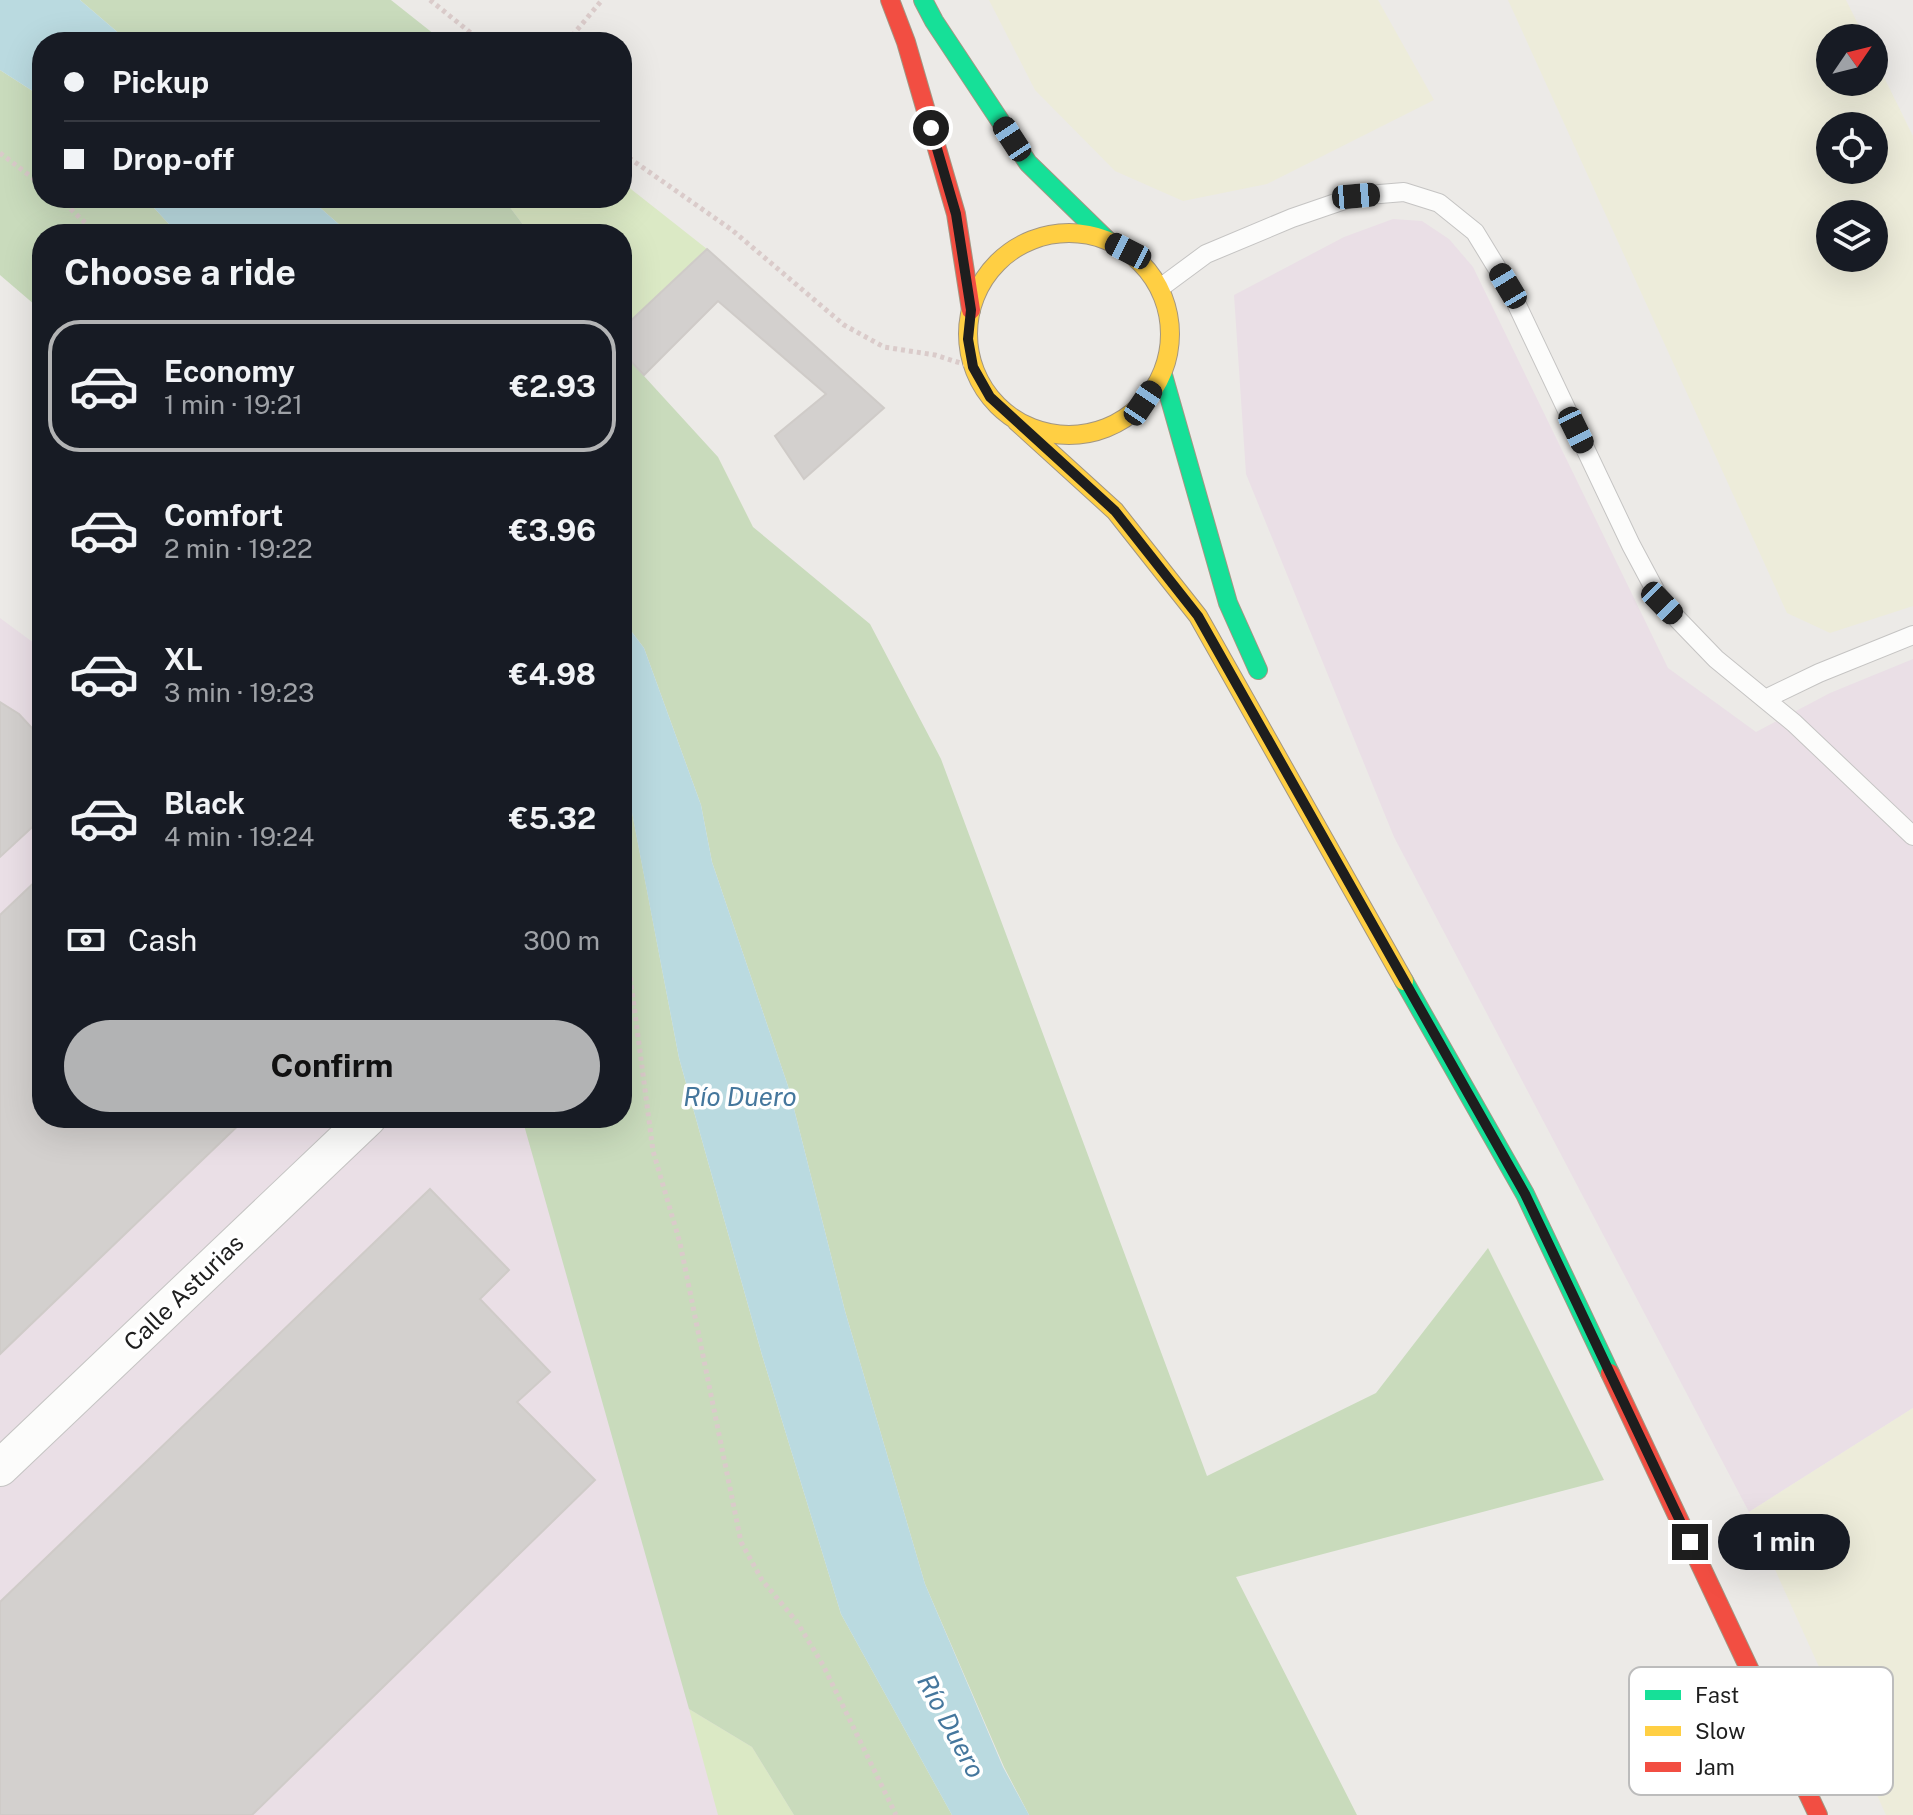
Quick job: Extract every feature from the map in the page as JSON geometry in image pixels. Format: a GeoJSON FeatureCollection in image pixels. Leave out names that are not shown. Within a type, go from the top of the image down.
{"type":"FeatureCollection","features":[{"type":"Feature","properties":{"kind":"main road"},"geometry":{"type":"LineString","coordinates":[[890,0],[906,42],[956,214],[971,310],[968,339],[973,367],[990,397],[1115,511],[1198,616],[1525,1194],[1748,1667]]}},
{"type":"Feature","properties":{"kind":"main road"},"geometry":{"type":"LineString","coordinates":[[923,0],[1028,163],[1106,239],[1128,251],[1146,268],[1160,288],[1169,316],[1170,346],[1163,375],[1143,403],[1116,424],[1083,435],[1048,433],[1016,421]]}},
{"type":"Feature","properties":{"kind":"main road"},"geometry":{"type":"LineString","coordinates":[[971,310],[984,278],[1007,253],[1038,237],[1072,232],[1106,239]]}},
{"type":"Feature","properties":{"kind":"main road"},"geometry":{"type":"LineString","coordinates":[[1163,375],[1228,603],[1266,690]]}},
{"type":"Feature","properties":{"kind":"main road"},"geometry":{"type":"LineString","coordinates":[[1286,733],[1363,906]]}},
{"type":"Feature","properties":{"kind":"main road"},"geometry":{"type":"LineString","coordinates":[[1809,1795],[1818,1815]]}},
{"type":"Feature","properties":{"kind":"street","name":"Calle Asturias"},"geometry":{"type":"LineString","coordinates":[[0,1468],[357,1128]]}},
{"type":"Feature","properties":{"kind":"lane"},"geometry":{"type":"LineString","coordinates":[[1160,288],[1206,254],[1292,218],[1356,196],[1404,192],[1439,203],[1475,232],[1508,286],[1631,545],[1662,603],[1716,659],[1794,723],[1913,836]]}},
{"type":"Feature","properties":{"kind":"lane"},"geometry":{"type":"LineString","coordinates":[[1765,699],[1819,673],[1913,635]]}},
{"type":"Feature","properties":{"kind":"path"},"geometry":{"type":"LineString","coordinates":[[430,0],[470,32]]}},
{"type":"Feature","properties":{"kind":"path"},"geometry":{"type":"LineString","coordinates":[[575,32],[602,0]]}},
{"type":"Feature","properties":{"kind":"path"},"geometry":{"type":"LineString","coordinates":[[0,153],[32,177]]}},
{"type":"Feature","properties":{"kind":"path"},"geometry":{"type":"LineString","coordinates":[[632,160],[732,230],[844,325],[884,347],[935,355],[973,367]]}},
{"type":"Feature","properties":{"kind":"path"},"geometry":{"type":"LineString","coordinates":[[70,208],[86,224]]}},
{"type":"Feature","properties":{"kind":"path"},"geometry":{"type":"LineString","coordinates":[[632,990],[653,1151],[680,1243],[741,1542],[762,1580],[797,1622],[823,1665],[896,1815]]}},
{"type":"Feature","properties":{"kind":"shaded area"},"geometry":{"type":"Polygon","coordinates":[[[1393,219],[1422,221],[1449,239],[1473,267],[1668,668],[1756,732],[1830,693],[1913,659],[1913,1408],[1749,1512],[1394,837],[1246,474],[1234,295],[1344,237],[1393,219]]]}},
{"type":"Feature","properties":{"kind":"shaded area"},"geometry":{"type":"Polygon","coordinates":[[[0,618],[32,642],[32,1128],[546,1128],[807,1815],[0,1815],[0,618]]]}},
{"type":"Feature","properties":{"kind":"green space"},"geometry":{"type":"Polygon","coordinates":[[[80,0],[391,0],[431,32],[117,32],[80,0]]]}},
{"type":"Feature","properties":{"kind":"green space"},"geometry":{"type":"Polygon","coordinates":[[[989,0],[1378,0],[1434,100],[1267,184],[1183,201],[1115,171],[1035,90],[989,0]]]}},
{"type":"Feature","properties":{"kind":"green space"},"geometry":{"type":"Polygon","coordinates":[[[1508,0],[1846,0],[1858,24],[1816,24],[1816,96],[1888,96],[1888,85],[1913,136],[1913,606],[1830,633],[1787,613],[1508,0]]]}},
{"type":"Feature","properties":{"kind":"green space"},"geometry":{"type":"Polygon","coordinates":[[[0,70],[32,91],[32,208],[154,208],[169,224],[32,224],[32,302],[0,275],[0,70]]]}},
{"type":"Feature","properties":{"kind":"green space"},"geometry":{"type":"Polygon","coordinates":[[[632,190],[707,249],[632,320],[632,224],[522,224],[510,208],[632,208],[632,190]]]}},
{"type":"Feature","properties":{"kind":"green space"},"geometry":{"type":"Polygon","coordinates":[[[320,208],[510,208],[522,224],[339,224],[320,208]]]}},
{"type":"Feature","properties":{"kind":"green space"},"geometry":{"type":"Polygon","coordinates":[[[632,363],[718,457],[753,527],[870,624],[941,759],[1207,1476],[1376,1393],[1488,1248],[1604,1480],[1236,1577],[1357,1815],[1029,1815],[1004,1767],[925,1584],[845,1311],[789,1089],[712,862],[701,805],[644,648],[632,632],[632,363]]]}},
{"type":"Feature","properties":{"kind":"green space"},"geometry":{"type":"Polygon","coordinates":[[[632,812],[679,1058],[762,1355],[841,1614],[952,1815],[794,1815],[752,1747],[689,1709],[525,1128],[632,1128],[632,812]]]}},
{"type":"Feature","properties":{"kind":"green space"},"geometry":{"type":"Polygon","coordinates":[[[1913,1408],[1913,1815],[1886,1815],[1877,1795],[1893,1795],[1893,1667],[1819,1667],[1749,1512],[1913,1408]]]}},
{"type":"Feature","properties":{"kind":"green space"},"geometry":{"type":"Polygon","coordinates":[[[689,1709],[752,1747],[794,1815],[718,1815],[689,1709]]]}},
{"type":"Feature","properties":{"kind":"water"},"geometry":{"type":"Polygon","coordinates":[[[0,0],[80,0],[117,32],[32,32],[32,91],[0,70],[0,0]]]}},
{"type":"Feature","properties":{"kind":"water"},"geometry":{"type":"Polygon","coordinates":[[[154,208],[320,208],[339,224],[169,224],[154,208]]]}},
{"type":"Feature","properties":{"kind":"water","name":"Río Duero"},"geometry":{"type":"Polygon","coordinates":[[[632,632],[644,648],[701,805],[712,862],[789,1089],[845,1311],[925,1584],[1003,1767],[1029,1815],[952,1815],[841,1614],[762,1355],[679,1058],[632,813],[632,632]]]}},
{"type":"Feature","properties":{"kind":"building"},"geometry":{"type":"Polygon","coordinates":[[[707,249],[884,408],[804,479],[775,436],[826,394],[718,301],[644,375],[632,362],[632,320],[707,249]]]}},
{"type":"Feature","properties":{"kind":"building"},"geometry":{"type":"Polygon","coordinates":[[[0,702],[19,714],[32,728],[32,827],[0,857],[0,702]]]}},
{"type":"Feature","properties":{"kind":"building"},"geometry":{"type":"Polygon","coordinates":[[[32,885],[32,1128],[236,1128],[0,1354],[0,915],[32,885]]]}},
{"type":"Feature","properties":{"kind":"building"},"geometry":{"type":"Polygon","coordinates":[[[430,1189],[509,1270],[480,1299],[550,1372],[517,1402],[595,1480],[252,1815],[0,1815],[0,1602],[430,1189]]]}},
{"type":"Feature","properties":{"kind":"traffic: fast"},"geometry":{"type":"LineString","coordinates":[[923,0],[1028,163],[1106,239]]}},
{"type":"Feature","properties":{"kind":"traffic: fast"},"geometry":{"type":"LineString","coordinates":[[1163,375],[1228,603],[1258,670]]}},
{"type":"Feature","properties":{"kind":"traffic: fast"},"geometry":{"type":"LineString","coordinates":[[1404,981],[1525,1194],[1610,1373]]}},
{"type":"Feature","properties":{"kind":"traffic: slow"},"geometry":{"type":"LineString","coordinates":[[1069,233],[1108,241],[1140,263],[1162,295],[1170,334],[1162,373],[1140,405],[1108,427],[1069,435],[1030,427],[998,405],[976,373],[968,334],[976,295],[998,263],[1030,241],[1069,233]]}},
{"type":"Feature","properties":{"kind":"traffic: slow"},"geometry":{"type":"LineString","coordinates":[[1016,421],[1115,511],[1198,616],[1404,981]]}},
{"type":"Feature","properties":{"kind":"traffic: jam"},"geometry":{"type":"LineString","coordinates":[[890,0],[906,42],[956,214],[971,310]]}},
{"type":"Feature","properties":{"kind":"traffic: jam"},"geometry":{"type":"LineString","coordinates":[[1610,1373],[1748,1667]]}},
{"type":"Feature","properties":{"kind":"traffic: jam"},"geometry":{"type":"LineString","coordinates":[[1809,1795],[1818,1815]]}},
{"type":"Feature","properties":{"kind":"route"},"geometry":{"type":"LineString","coordinates":[[931,128],[956,214],[971,310],[968,339],[973,367],[990,397],[1115,511],[1198,616],[1525,1194],[1690,1542]]}}]}
